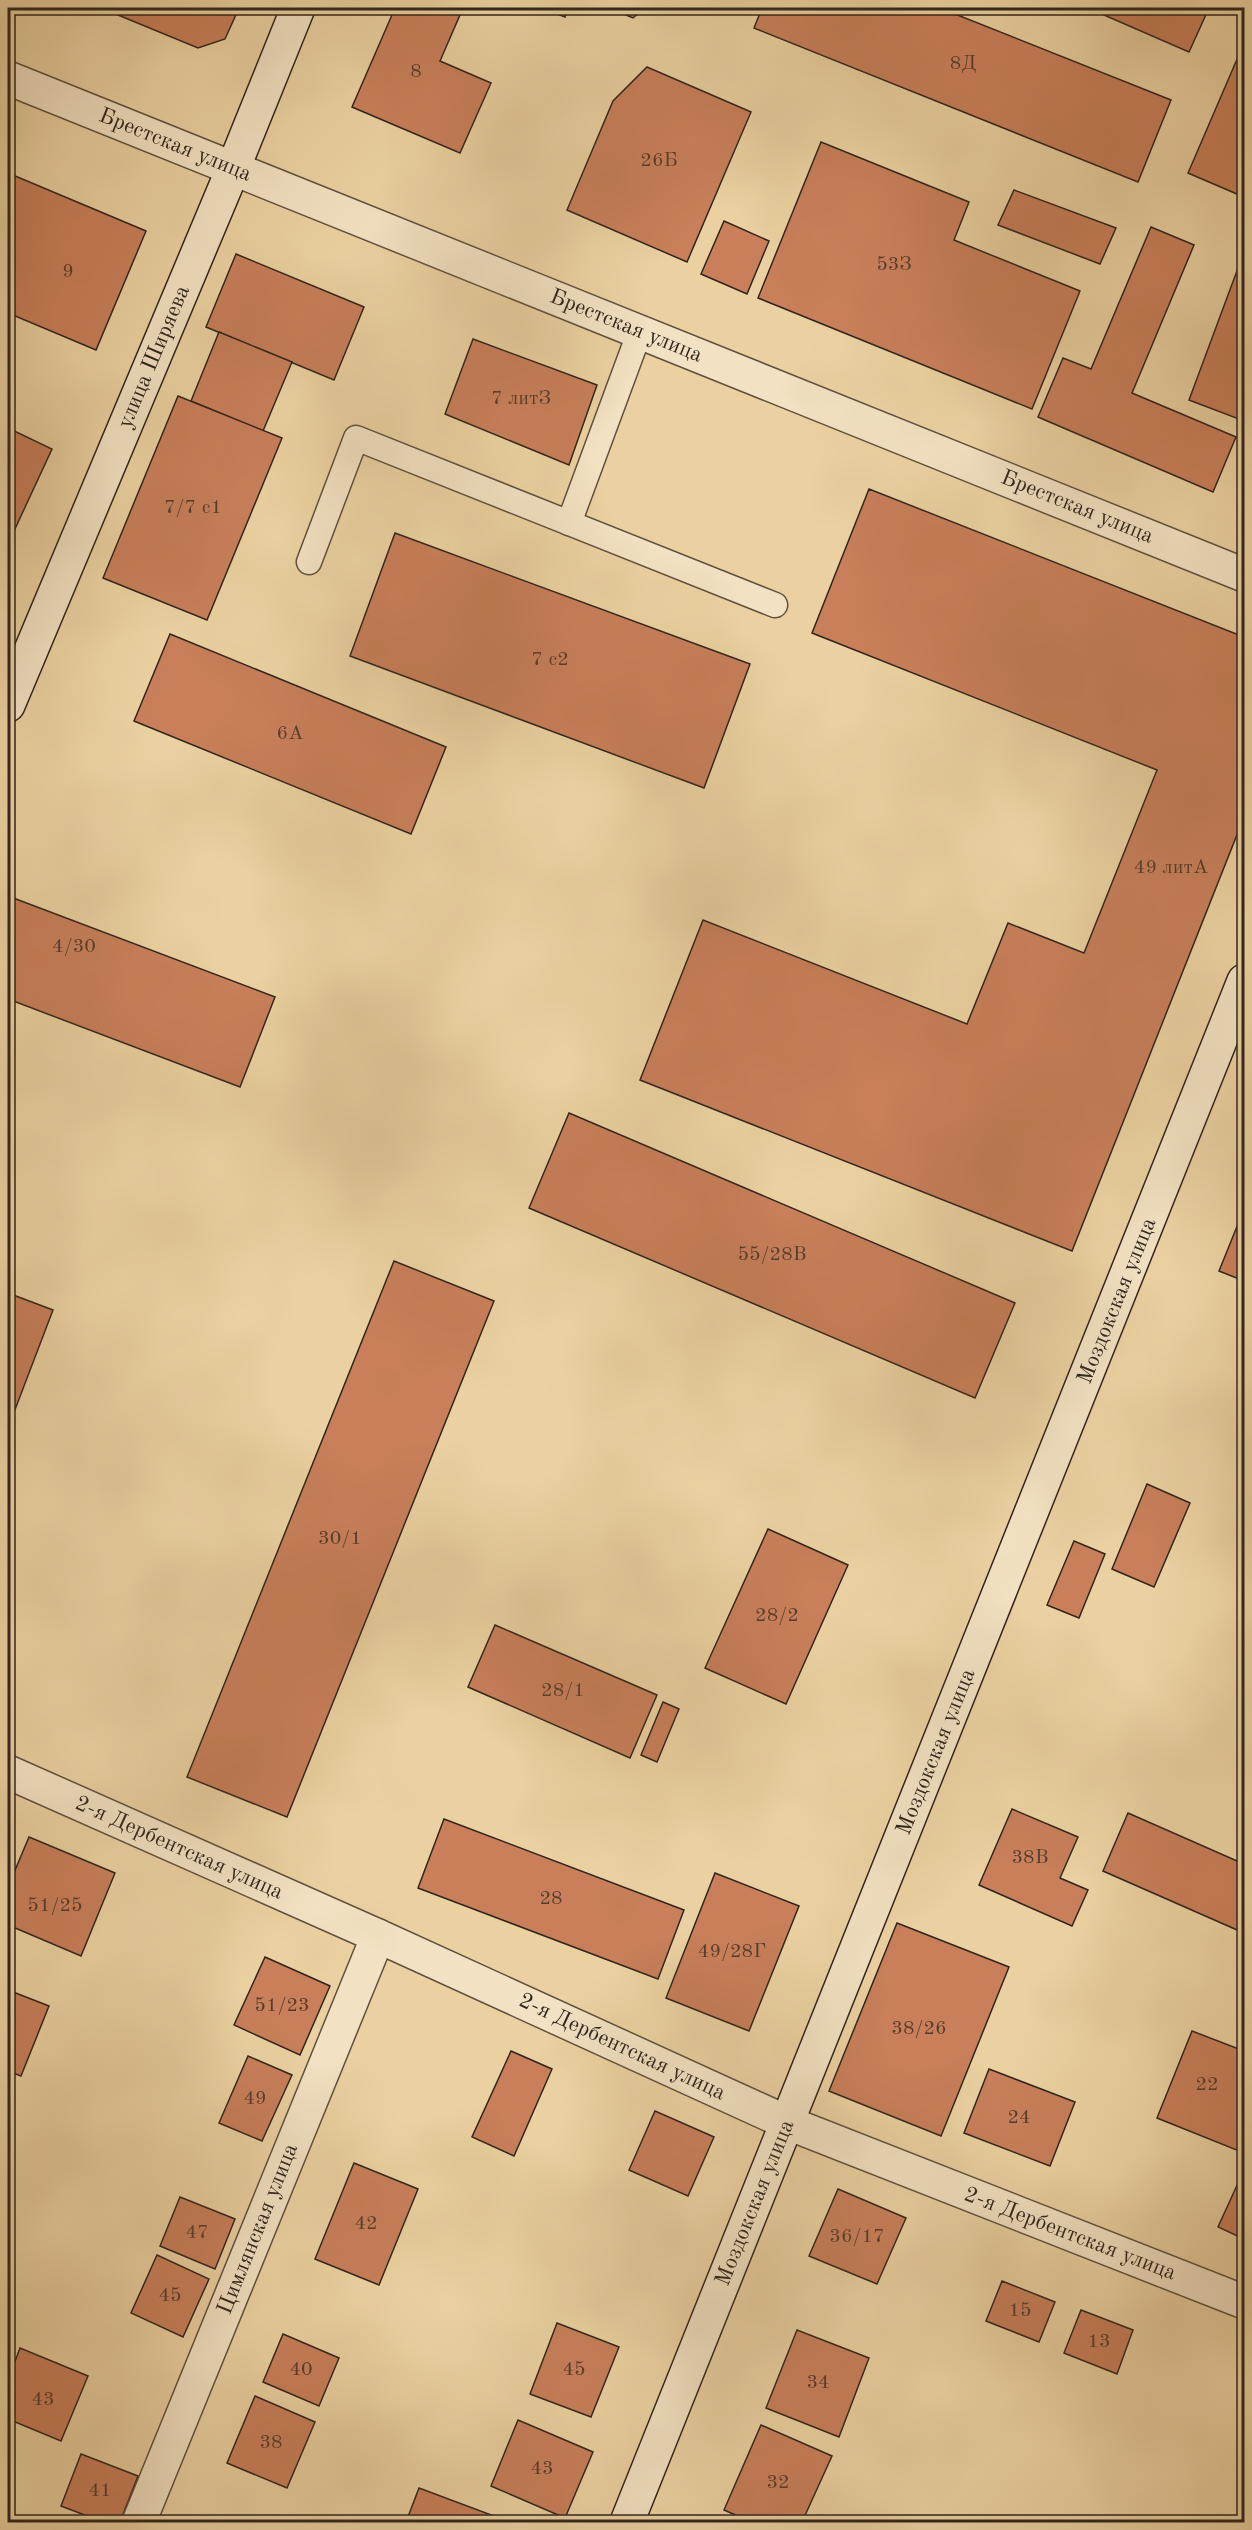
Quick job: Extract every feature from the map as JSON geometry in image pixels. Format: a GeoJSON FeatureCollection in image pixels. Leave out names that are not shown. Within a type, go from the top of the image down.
{"type":"FeatureCollection","features":[{"type":"Feature","properties":{"kind":"street","name":"улица Ширяева"},"geometry":{"type":"LineString","coordinates":[[8,705],[233,169],[298,8]]}},
{"type":"Feature","properties":{"kind":"street","name":"Брестская улица"},"geometry":{"type":"LineString","coordinates":[[8,78],[1245,575]]}},
{"type":"Feature","properties":{"kind":"street","name":"Моздокская улица"},"geometry":{"type":"LineString","coordinates":[[627,2523],[1245,981]]}},
{"type":"Feature","properties":{"kind":"street","name":"2-я Дербентская улица"},"geometry":{"type":"LineString","coordinates":[[8,1774],[378,1936],[788,2123],[1245,2302]]}},
{"type":"Feature","properties":{"kind":"street","name":"Цимлянская улица"},"geometry":{"type":"LineString","coordinates":[[139,2523],[378,1936]]}},
{"type":"Feature","properties":{"kind":"lane"},"geometry":{"type":"LineString","coordinates":[[569,523],[640,331]]}},
{"type":"Feature","properties":{"kind":"lane"},"geometry":{"type":"LineString","coordinates":[[309,562],[356,438],[775,605]]}},
{"type":"Feature","properties":{"kind":"building"},"geometry":{"type":"Polygon","coordinates":[[[101,8],[239,8],[225,39],[198,48],[101,8]]]}},
{"type":"Feature","properties":{"kind":"building"},"geometry":{"type":"Polygon","coordinates":[[[395,8],[463,8],[440,61],[491,83],[460,153],[352,107],[395,8]]]}},
{"type":"Feature","properties":{"kind":"building"},"geometry":{"type":"Polygon","coordinates":[[[542,8],[569,8],[565,17],[542,8]]]}},
{"type":"Feature","properties":{"kind":"building"},"geometry":{"type":"Polygon","coordinates":[[[621,8],[645,8],[633,18],[619,12],[621,8]]]}},
{"type":"Feature","properties":{"kind":"building"},"geometry":{"type":"Polygon","coordinates":[[[762,8],[940,8],[1171,100],[1138,182],[754,28],[762,8]]]}},
{"type":"Feature","properties":{"kind":"building"},"geometry":{"type":"Polygon","coordinates":[[[1088,8],[1209,8],[1189,52],[1088,8]]]}},
{"type":"Feature","properties":{"kind":"building"},"geometry":{"type":"Polygon","coordinates":[[[1244,43],[1244,197],[1188,173],[1244,43]]]}},
{"type":"Feature","properties":{"kind":"building"},"geometry":{"type":"Polygon","coordinates":[[[647,67],[751,112],[687,262],[567,210],[613,101],[647,67]]]}},
{"type":"Feature","properties":{"kind":"building"},"geometry":{"type":"Polygon","coordinates":[[[821,142],[969,202],[954,240],[1080,291],[1032,409],[758,298],[821,142]]]}},
{"type":"Feature","properties":{"kind":"building"},"geometry":{"type":"Polygon","coordinates":[[[8,173],[146,231],[96,350],[8,313],[8,173]]]}},
{"type":"Feature","properties":{"kind":"building"},"geometry":{"type":"Polygon","coordinates":[[[1014,190],[1116,228],[1100,264],[998,225],[1014,190]]]}},
{"type":"Feature","properties":{"kind":"building"},"geometry":{"type":"Polygon","coordinates":[[[724,221],[769,241],[747,294],[701,274],[724,221]]]}},
{"type":"Feature","properties":{"kind":"building"},"geometry":{"type":"Polygon","coordinates":[[[1151,227],[1194,245],[1132,393],[1236,437],[1213,492],[1038,417],[1063,358],[1091,369],[1151,227]]]}},
{"type":"Feature","properties":{"kind":"building"},"geometry":{"type":"Polygon","coordinates":[[[1244,252],[1244,421],[1189,400],[1244,252]]]}},
{"type":"Feature","properties":{"kind":"building"},"geometry":{"type":"Polygon","coordinates":[[[236,254],[364,307],[334,380],[206,327],[236,254]]]}},
{"type":"Feature","properties":{"kind":"building"},"geometry":{"type":"Polygon","coordinates":[[[219,332],[292,362],[263,431],[191,401],[219,332]]]}},
{"type":"Feature","properties":{"kind":"building"},"geometry":{"type":"Polygon","coordinates":[[[473,339],[597,385],[569,465],[445,414],[473,339]]]}},
{"type":"Feature","properties":{"kind":"building"},"geometry":{"type":"Polygon","coordinates":[[[178,396],[282,438],[207,620],[103,578],[178,396]]]}},
{"type":"Feature","properties":{"kind":"building"},"geometry":{"type":"Polygon","coordinates":[[[8,428],[52,449],[8,544],[8,428]]]}},
{"type":"Feature","properties":{"kind":"building"},"geometry":{"type":"Polygon","coordinates":[[[869,489],[1244,637],[1244,817],[1072,1251],[640,1080],[703,920],[967,1024],[1008,923],[1084,953],[1157,770],[812,633],[869,489]]]}},
{"type":"Feature","properties":{"kind":"building"},"geometry":{"type":"Polygon","coordinates":[[[395,533],[750,664],[704,788],[350,656],[395,533]]]}},
{"type":"Feature","properties":{"kind":"building"},"geometry":{"type":"Polygon","coordinates":[[[170,634],[446,747],[411,834],[134,721],[170,634]]]}},
{"type":"Feature","properties":{"kind":"building"},"geometry":{"type":"Polygon","coordinates":[[[8,896],[275,997],[240,1087],[8,999],[8,896]]]}},
{"type":"Feature","properties":{"kind":"building"},"geometry":{"type":"Polygon","coordinates":[[[569,1113],[1015,1303],[975,1398],[529,1208],[569,1113]]]}},
{"type":"Feature","properties":{"kind":"building"},"geometry":{"type":"Polygon","coordinates":[[[1244,1209],[1244,1281],[1219,1271],[1244,1209]]]}},
{"type":"Feature","properties":{"kind":"building"},"geometry":{"type":"Polygon","coordinates":[[[394,1261],[494,1301],[287,1817],[187,1777],[394,1261]]]}},
{"type":"Feature","properties":{"kind":"building"},"geometry":{"type":"Polygon","coordinates":[[[8,1293],[53,1310],[8,1428],[8,1293]]]}},
{"type":"Feature","properties":{"kind":"building"},"geometry":{"type":"Polygon","coordinates":[[[1147,1484],[1190,1503],[1154,1587],[1112,1569],[1147,1484]]]}},
{"type":"Feature","properties":{"kind":"building"},"geometry":{"type":"Polygon","coordinates":[[[768,1529],[848,1565],[786,1704],[705,1668],[768,1529]]]}},
{"type":"Feature","properties":{"kind":"building"},"geometry":{"type":"Polygon","coordinates":[[[1074,1541],[1105,1554],[1079,1618],[1047,1605],[1074,1541]]]}},
{"type":"Feature","properties":{"kind":"building"},"geometry":{"type":"Polygon","coordinates":[[[495,1625],[657,1695],[630,1758],[468,1687],[495,1625]]]}},
{"type":"Feature","properties":{"kind":"building"},"geometry":{"type":"Polygon","coordinates":[[[663,1702],[679,1709],[657,1762],[641,1755],[663,1702]]]}},
{"type":"Feature","properties":{"kind":"building"},"geometry":{"type":"Polygon","coordinates":[[[1012,1809],[1078,1837],[1060,1878],[1088,1890],[1072,1926],[979,1885],[1012,1809]]]}},
{"type":"Feature","properties":{"kind":"building"},"geometry":{"type":"Polygon","coordinates":[[[1128,1813],[1244,1864],[1244,1933],[1103,1871],[1128,1813]]]}},
{"type":"Feature","properties":{"kind":"building"},"geometry":{"type":"Polygon","coordinates":[[[444,1819],[684,1910],[658,1979],[418,1888],[444,1819]]]}},
{"type":"Feature","properties":{"kind":"building"},"geometry":{"type":"Polygon","coordinates":[[[29,1837],[115,1873],[81,1956],[8,1925],[8,1887],[29,1837]]]}},
{"type":"Feature","properties":{"kind":"building"},"geometry":{"type":"Polygon","coordinates":[[[715,1873],[799,1906],[749,2031],[666,1998],[715,1873]]]}},
{"type":"Feature","properties":{"kind":"building"},"geometry":{"type":"Polygon","coordinates":[[[897,1923],[1009,1967],[941,2136],[829,2091],[897,1923]]]}},
{"type":"Feature","properties":{"kind":"building"},"geometry":{"type":"Polygon","coordinates":[[[265,1957],[330,1986],[300,2055],[234,2025],[265,1957]]]}},
{"type":"Feature","properties":{"kind":"building"},"geometry":{"type":"Polygon","coordinates":[[[8,1990],[49,2006],[21,2076],[8,2071],[8,1990]]]}},
{"type":"Feature","properties":{"kind":"building"},"geometry":{"type":"Polygon","coordinates":[[[1192,2031],[1244,2051],[1244,2153],[1157,2118],[1192,2031]]]}},
{"type":"Feature","properties":{"kind":"building"},"geometry":{"type":"Polygon","coordinates":[[[511,2051],[552,2069],[514,2156],[472,2137],[511,2051]]]}},
{"type":"Feature","properties":{"kind":"building"},"geometry":{"type":"Polygon","coordinates":[[[248,2056],[292,2075],[262,2141],[219,2123],[248,2056]]]}},
{"type":"Feature","properties":{"kind":"building"},"geometry":{"type":"Polygon","coordinates":[[[989,2069],[1075,2102],[1050,2166],[964,2133],[989,2069]]]}},
{"type":"Feature","properties":{"kind":"building"},"geometry":{"type":"Polygon","coordinates":[[[655,2111],[714,2137],[688,2196],[629,2170],[655,2111]]]}},
{"type":"Feature","properties":{"kind":"building"},"geometry":{"type":"Polygon","coordinates":[[[354,2163],[418,2189],[379,2285],[315,2259],[354,2163]]]}},
{"type":"Feature","properties":{"kind":"building"},"geometry":{"type":"Polygon","coordinates":[[[1244,2170],[1244,2239],[1218,2227],[1244,2170]]]}},
{"type":"Feature","properties":{"kind":"building"},"geometry":{"type":"Polygon","coordinates":[[[838,2189],[906,2218],[877,2284],[809,2256],[838,2189]]]}},
{"type":"Feature","properties":{"kind":"building"},"geometry":{"type":"Polygon","coordinates":[[[180,2197],[235,2219],[215,2269],[160,2246],[180,2197]]]}},
{"type":"Feature","properties":{"kind":"building"},"geometry":{"type":"Polygon","coordinates":[[[157,2255],[209,2279],[183,2337],[131,2313],[157,2255]]]}},
{"type":"Feature","properties":{"kind":"building"},"geometry":{"type":"Polygon","coordinates":[[[1002,2281],[1055,2302],[1039,2342],[986,2321],[1002,2281]]]}},
{"type":"Feature","properties":{"kind":"building"},"geometry":{"type":"Polygon","coordinates":[[[1081,2310],[1133,2330],[1117,2374],[1064,2353],[1081,2310]]]}},
{"type":"Feature","properties":{"kind":"building"},"geometry":{"type":"Polygon","coordinates":[[[557,2323],[619,2347],[591,2417],[530,2394],[557,2323]]]}},
{"type":"Feature","properties":{"kind":"building"},"geometry":{"type":"Polygon","coordinates":[[[797,2330],[869,2358],[839,2437],[766,2408],[797,2330]]]}},
{"type":"Feature","properties":{"kind":"building"},"geometry":{"type":"Polygon","coordinates":[[[283,2334],[339,2358],[319,2406],[263,2382],[283,2334]]]}},
{"type":"Feature","properties":{"kind":"building"},"geometry":{"type":"Polygon","coordinates":[[[20,2348],[88,2376],[61,2441],[8,2419],[8,2380],[20,2348]]]}},
{"type":"Feature","properties":{"kind":"building"},"geometry":{"type":"Polygon","coordinates":[[[255,2396],[315,2422],[287,2488],[227,2463],[255,2396]]]}},
{"type":"Feature","properties":{"kind":"building"},"geometry":{"type":"Polygon","coordinates":[[[518,2420],[593,2452],[565,2518],[491,2486],[518,2420]]]}},
{"type":"Feature","properties":{"kind":"building"},"geometry":{"type":"Polygon","coordinates":[[[761,2425],[832,2456],[802,2522],[752,2522],[724,2510],[761,2425]]]}},
{"type":"Feature","properties":{"kind":"building"},"geometry":{"type":"Polygon","coordinates":[[[81,2454],[138,2476],[120,2522],[103,2522],[61,2506],[81,2454]]]}},
{"type":"Feature","properties":{"kind":"building"},"geometry":{"type":"Polygon","coordinates":[[[419,2488],[510,2522],[406,2522],[419,2488]]]}}]}
